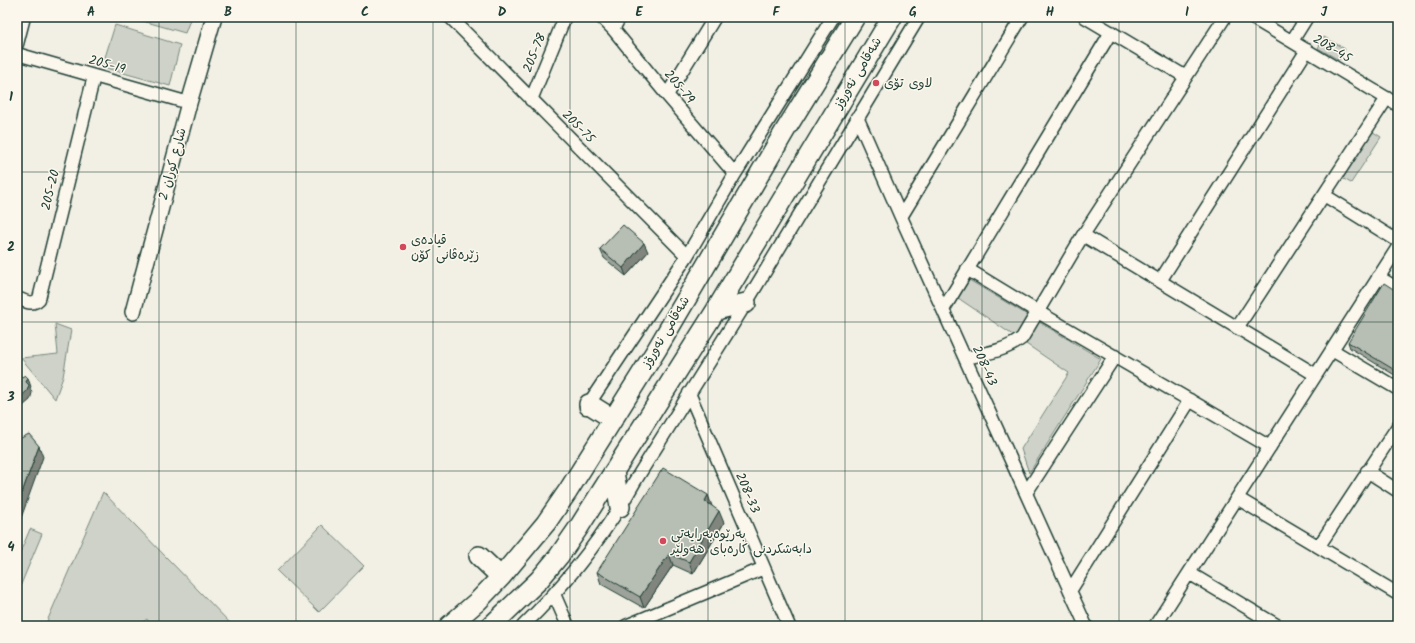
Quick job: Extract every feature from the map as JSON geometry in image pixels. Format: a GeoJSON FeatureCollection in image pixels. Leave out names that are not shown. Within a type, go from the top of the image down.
{"type":"FeatureCollection","features":[{"type":"Feature","properties":{"kind":"main road","name":"شەقامی نەورۆز"},"geometry":{"type":"LineString","coordinates":[[449,626],[478,601],[502,577],[546,523],[568,491],[657,349],[786,129],[855,17]]}},
{"type":"Feature","properties":{"kind":"main road","name":"شەقامی نەورۆز"},"geometry":{"type":"LineString","coordinates":[[490,626],[539,580],[559,556],[579,527],[716,310],[892,17]]}},
{"type":"Feature","properties":{"kind":"main road"},"geometry":{"type":"LineString","coordinates":[[716,310],[746,303]]}},
{"type":"Feature","properties":{"kind":"main road"},"geometry":{"type":"LineString","coordinates":[[657,349],[682,364]]}},
{"type":"Feature","properties":{"kind":"main road"},"geometry":{"type":"LineString","coordinates":[[587,407],[613,419]]}},
{"type":"Feature","properties":{"kind":"main road"},"geometry":{"type":"LineString","coordinates":[[614,472],[620,507]]}},
{"type":"Feature","properties":{"kind":"main road"},"geometry":{"type":"LineString","coordinates":[[479,556],[502,577]]}},
{"type":"Feature","properties":{"kind":"street"},"geometry":{"type":"LineString","coordinates":[[17,44],[24,17]]}},
{"type":"Feature","properties":{"kind":"street","name":"شارع كوران 2"},"geometry":{"type":"LineString","coordinates":[[133,312],[189,103],[214,17]]}},
{"type":"Feature","properties":{"kind":"street","name":"205-78"},"geometry":{"type":"LineString","coordinates":[[531,100],[566,17]]}},
{"type":"Feature","properties":{"kind":"street","name":"205-79"},"geometry":{"type":"LineString","coordinates":[[601,17],[735,174]]}},
{"type":"Feature","properties":{"kind":"street"},"geometry":{"type":"LineString","coordinates":[[613,30],[620,17]]}},
{"type":"Feature","properties":{"kind":"street"},"geometry":{"type":"LineString","coordinates":[[667,95],[715,17]]}},
{"type":"Feature","properties":{"kind":"street"},"geometry":{"type":"LineString","coordinates":[[587,407],[687,256],[735,174],[833,17]]}},
{"type":"Feature","properties":{"kind":"street"},"geometry":{"type":"LineString","coordinates":[[523,626],[580,564],[620,507],[746,303],[918,17]]}},
{"type":"Feature","properties":{"kind":"street"},"geometry":{"type":"LineString","coordinates":[[901,217],[1022,17]]}},
{"type":"Feature","properties":{"kind":"street"},"geometry":{"type":"LineString","coordinates":[[1085,17],[1186,77]]}},
{"type":"Feature","properties":{"kind":"street"},"geometry":{"type":"LineString","coordinates":[[965,358],[1004,349],[1014,345],[1022,338],[1083,235],[1225,17]]}},
{"type":"Feature","properties":{"kind":"street","name":"208-45"},"geometry":{"type":"LineString","coordinates":[[1251,17],[1398,105]]}},
{"type":"Feature","properties":{"kind":"street"},"geometry":{"type":"LineString","coordinates":[[1292,41],[1307,17]]}},
{"type":"Feature","properties":{"kind":"street","name":"205-75"},"geometry":{"type":"LineString","coordinates":[[455,19],[531,100],[687,256]]}},
{"type":"Feature","properties":{"kind":"street"},"geometry":{"type":"LineString","coordinates":[[943,310],[1111,32]]}},
{"type":"Feature","properties":{"kind":"street"},"geometry":{"type":"LineString","coordinates":[[1160,281],[1307,50]]}},
{"type":"Feature","properties":{"kind":"street","name":"205-19"},"geometry":{"type":"LineString","coordinates":[[17,54],[189,103]]}},
{"type":"Feature","properties":{"kind":"street","name":"205-20"},"geometry":{"type":"LineString","coordinates":[[22,300],[34,303],[39,299],[94,76]]}},
{"type":"Feature","properties":{"kind":"street"},"geometry":{"type":"LineString","coordinates":[[1237,328],[1387,98]]}},
{"type":"Feature","properties":{"kind":"street","name":"208-43"},"geometry":{"type":"LineString","coordinates":[[857,117],[1086,626]]}},
{"type":"Feature","properties":{"kind":"street"},"geometry":{"type":"LineString","coordinates":[[1324,195],[1398,241]]}},
{"type":"Feature","properties":{"kind":"street"},"geometry":{"type":"LineString","coordinates":[[1083,235],[1316,375]]}},
{"type":"Feature","properties":{"kind":"street"},"geometry":{"type":"LineString","coordinates":[[1155,626],[1398,247]]}},
{"type":"Feature","properties":{"kind":"street"},"geometry":{"type":"LineString","coordinates":[[967,269],[1270,447]]}},
{"type":"Feature","properties":{"kind":"street"},"geometry":{"type":"LineString","coordinates":[[1378,277],[1398,288]]}},
{"type":"Feature","properties":{"kind":"street"},"geometry":{"type":"LineString","coordinates":[[1332,350],[1398,389]]}},
{"type":"Feature","properties":{"kind":"street"},"geometry":{"type":"LineString","coordinates":[[1026,493],[1115,356]]}},
{"type":"Feature","properties":{"kind":"street","name":"208-33"},"geometry":{"type":"LineString","coordinates":[[689,394],[789,626]]}},
{"type":"Feature","properties":{"kind":"street"},"geometry":{"type":"LineString","coordinates":[[1070,592],[1190,400]]}},
{"type":"Feature","properties":{"kind":"street"},"geometry":{"type":"LineString","coordinates":[[1319,546],[1398,426]]}},
{"type":"Feature","properties":{"kind":"street"},"geometry":{"type":"LineString","coordinates":[[1367,472],[1398,491]]}},
{"type":"Feature","properties":{"kind":"street"},"geometry":{"type":"LineString","coordinates":[[1237,498],[1398,594]]}},
{"type":"Feature","properties":{"kind":"street"},"geometry":{"type":"LineString","coordinates":[[626,626],[764,568]]}},
{"type":"Feature","properties":{"kind":"street"},"geometry":{"type":"LineString","coordinates":[[1189,573],[1278,626]]}},
{"type":"Feature","properties":{"kind":"street"},"geometry":{"type":"LineString","coordinates":[[554,594],[568,626]]}},
{"type":"Feature","properties":{"kind":"shaded area"},"geometry":{"type":"Polygon","coordinates":[[[129,17],[191,17],[185,33],[129,17]]]}},
{"type":"Feature","properties":{"kind":"shaded area"},"geometry":{"type":"Polygon","coordinates":[[[115,25],[180,45],[170,86],[102,67],[115,25]]]}},
{"type":"Feature","properties":{"kind":"shaded area"},"geometry":{"type":"Polygon","coordinates":[[[1324,37],[1345,49],[1339,60],[1318,48],[1324,37]]]}},
{"type":"Feature","properties":{"kind":"shaded area"},"geometry":{"type":"Polygon","coordinates":[[[1370,130],[1381,137],[1351,183],[1340,177],[1370,130]]]}},
{"type":"Feature","properties":{"kind":"shaded area"},"geometry":{"type":"Polygon","coordinates":[[[969,280],[1101,359],[1029,473],[1021,449],[1069,373],[958,298],[969,280]]]}},
{"type":"Feature","properties":{"kind":"shaded area"},"geometry":{"type":"Polygon","coordinates":[[[55,324],[71,330],[63,377],[55,399],[21,358],[58,354],[55,324]]]}},
{"type":"Feature","properties":{"kind":"shaded area"},"geometry":{"type":"Polygon","coordinates":[[[103,492],[233,626],[152,626],[147,619],[137,626],[45,626],[103,492]]]}},
{"type":"Feature","properties":{"kind":"shaded area"},"geometry":{"type":"Polygon","coordinates":[[[322,525],[364,566],[319,612],[277,571],[322,525]]]}},
{"type":"Feature","properties":{"kind":"shaded area"},"geometry":{"type":"Polygon","coordinates":[[[30,529],[42,534],[17,594],[17,560],[30,529]]]}},
{"type":"Feature","properties":{"kind":"building"},"geometry":{"type":"Polygon","coordinates":[[[623,225],[644,243],[623,268],[600,249],[623,225]]]}},
{"type":"Feature","properties":{"kind":"building"},"geometry":{"type":"Polygon","coordinates":[[[1384,283],[1398,292],[1398,372],[1348,342],[1384,283]]]}},
{"type":"Feature","properties":{"kind":"building"},"geometry":{"type":"Polygon","coordinates":[[[17,372],[22,377],[25,375],[28,378],[26,382],[29,385],[27,391],[17,400],[17,372]]]}},
{"type":"Feature","properties":{"kind":"building"},"geometry":{"type":"Polygon","coordinates":[[[29,434],[39,446],[17,506],[17,440],[29,434]]]}},
{"type":"Feature","properties":{"kind":"building"},"geometry":{"type":"Polygon","coordinates":[[[663,468],[708,495],[705,501],[719,511],[689,562],[669,554],[640,597],[597,572],[663,468]]]}},
{"type":"Feature","properties":{"kind":"place","name":"لاوی تۆی"},"geometry":{"type":"Point","coordinates":[876,83]}},
{"type":"Feature","properties":{"kind":"place","name":"قیادەی زێرەڤانی کۆن"},"geometry":{"type":"Point","coordinates":[403,247]}},
{"type":"Feature","properties":{"kind":"place","name":"بەرێوەبەرایەتی دابەشکردنی کارەبای هەولێر"},"geometry":{"type":"Point","coordinates":[663,541]}}]}
